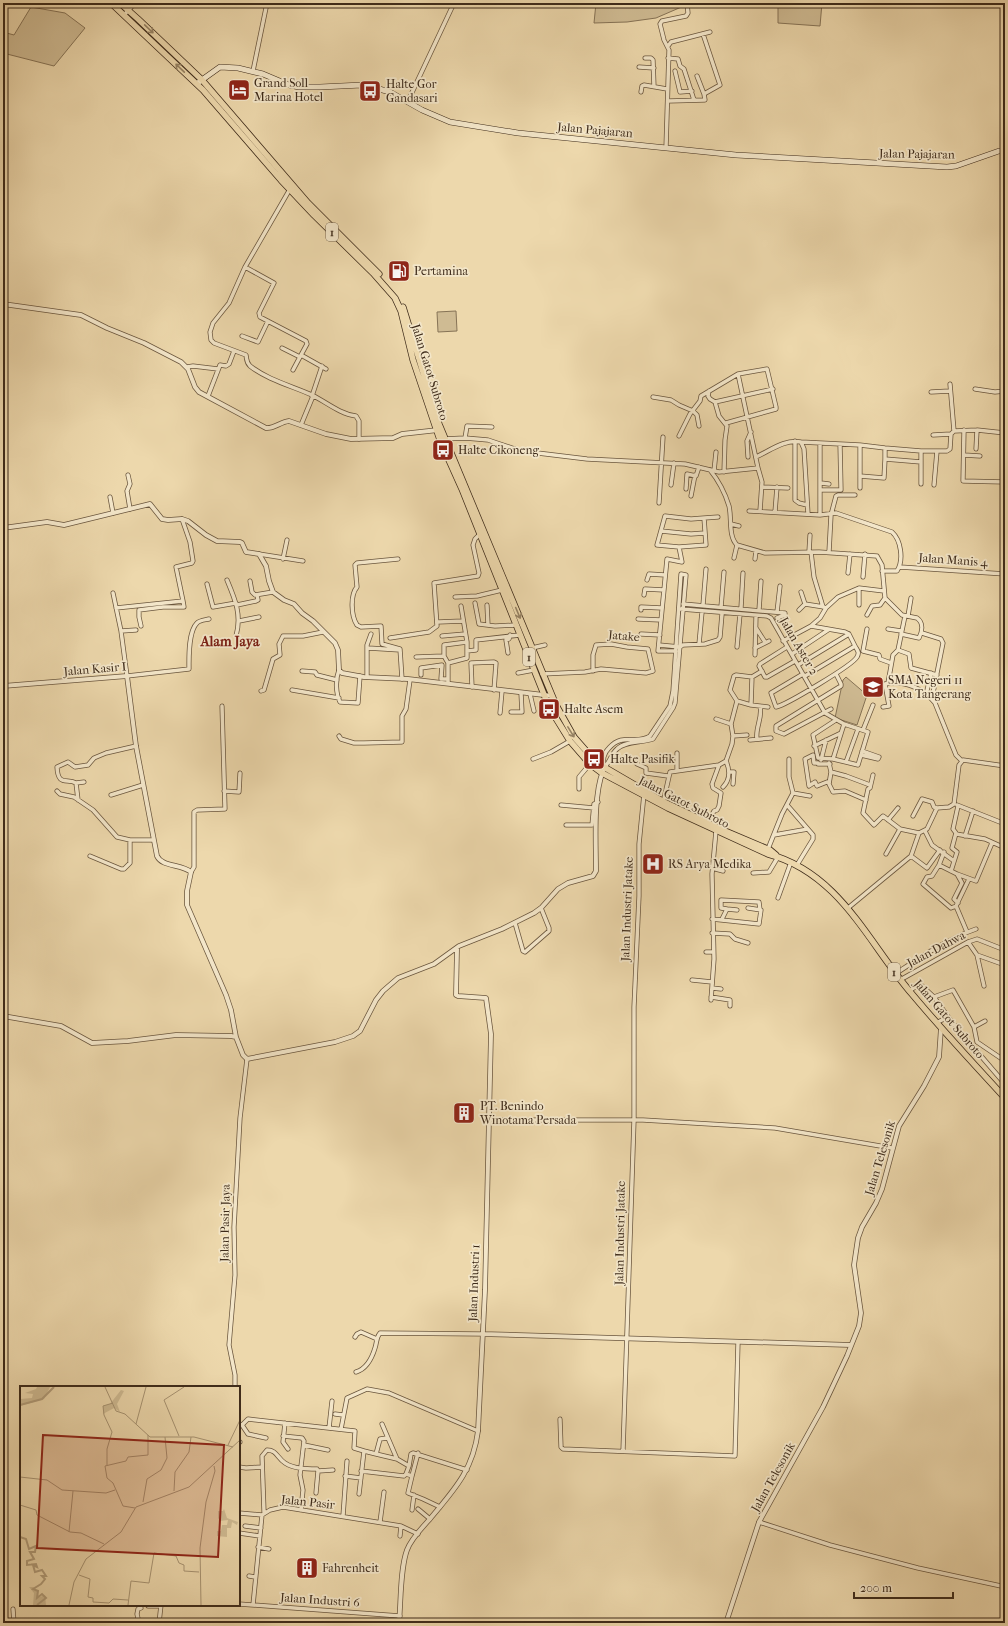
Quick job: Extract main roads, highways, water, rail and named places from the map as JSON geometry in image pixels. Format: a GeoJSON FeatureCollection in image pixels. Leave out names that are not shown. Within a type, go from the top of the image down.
{"type":"FeatureCollection","features":[{"type":"Feature","properties":{"kind":"highway","name":"Jalan Gatot Subroto"},"geometry":{"type":"LineString","coordinates":[[111,3],[197,84],[327,225],[370,267],[395,298],[401,312],[414,361],[442,439],[480,526],[502,590],[520,635],[538,673],[574,737],[603,770],[663,804],[716,831],[768,854],[794,863],[826,885],[848,908],[895,974],[909,991],[1005,1098]]}},
{"type":"Feature","properties":{"kind":"highway","name":"Jalan Gatot Subroto"},"geometry":{"type":"LineString","coordinates":[[120,3],[202,80],[292,187]]}},
{"type":"Feature","properties":{"kind":"highway","name":"Jalan Gatot Subroto"},"geometry":{"type":"LineString","coordinates":[[482,533],[532,648],[545,696],[561,728],[590,764],[637,786],[644,793]]}},
{"type":"Feature","properties":{"kind":"highway","name":"Jalan Gatot Subroto"},"geometry":{"type":"LineString","coordinates":[[663,804],[768,849],[777,856]]}},
{"type":"Feature","properties":{"kind":"main road","name":"Jalan Pajajaran"},"geometry":{"type":"LineString","coordinates":[[197,84],[220,67],[238,68],[252,71],[299,87],[362,85],[390,92],[422,110],[450,122],[518,133],[787,159],[947,167],[956,166],[999,151],[1005,151]]}},
{"type":"Feature","properties":{"kind":"place","name":"Grand Soll Marina Hotel"},"geometry":{"type":"Point","coordinates":[239,90]}},
{"type":"Feature","properties":{"kind":"place","name":"Halte Gor Gandasari"},"geometry":{"type":"Point","coordinates":[370,91]}},
{"type":"Feature","properties":{"kind":"place","name":"Pertamina"},"geometry":{"type":"Point","coordinates":[399,271]}},
{"type":"Feature","properties":{"kind":"place","name":"Halte Cikoneng"},"geometry":{"type":"Point","coordinates":[443,450]}},
{"type":"Feature","properties":{"kind":"place","name":"SMA Negeri 11 Kota Tangerang"},"geometry":{"type":"Point","coordinates":[873,687]}},
{"type":"Feature","properties":{"kind":"place","name":"Halte Asem"},"geometry":{"type":"Point","coordinates":[549,709]}},
{"type":"Feature","properties":{"kind":"place","name":"Halte Pasifik"},"geometry":{"type":"Point","coordinates":[594,759]}},
{"type":"Feature","properties":{"kind":"place","name":"RS Arya Medika"},"geometry":{"type":"Point","coordinates":[653,864]}},
{"type":"Feature","properties":{"kind":"place","name":"PT. Benindo Winotama Persada"},"geometry":{"type":"Point","coordinates":[464,1113]}},
{"type":"Feature","properties":{"kind":"place","name":"Fahrenheit"},"geometry":{"type":"Point","coordinates":[307,1568]}},
{"type":"Feature","properties":{"kind":"district","name":"Alam Jaya"},"geometry":{"type":"Point","coordinates":[230,641]}}]}
